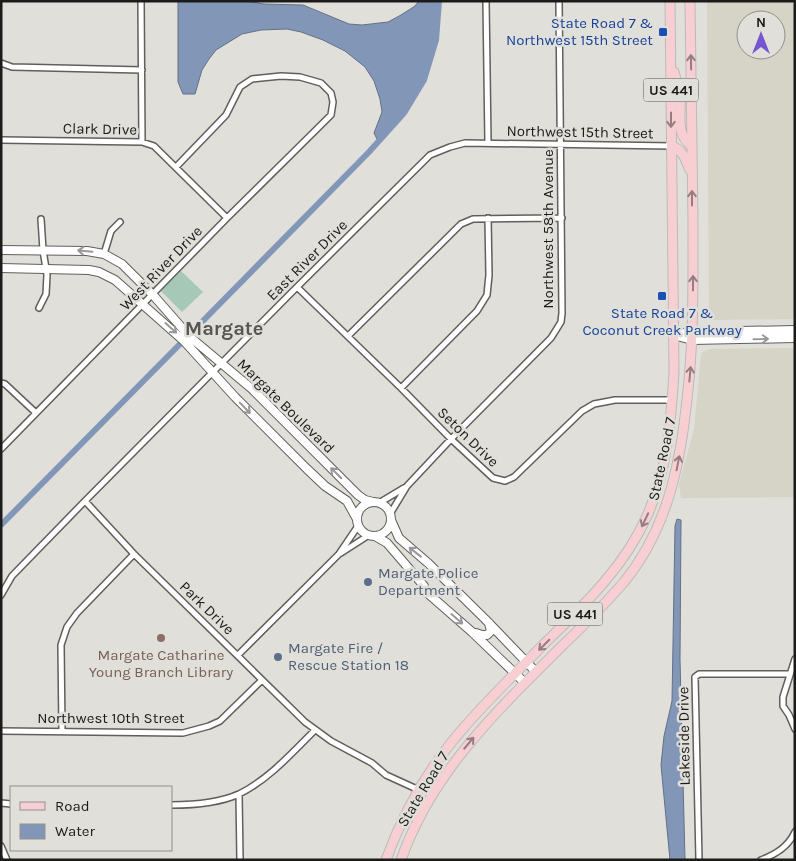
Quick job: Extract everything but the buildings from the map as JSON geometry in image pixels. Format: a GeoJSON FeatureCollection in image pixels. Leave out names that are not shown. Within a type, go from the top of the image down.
{"type":"FeatureCollection","features":[{"type":"Feature","properties":{"kind":"main road","name":"State Road 7"},"geometry":{"type":"LineString","coordinates":[[386,860],[396,835],[419,790],[430,771],[454,739],[526,662],[599,590],[620,564],[646,517],[660,480],[667,443],[674,372],[670,1]]}},
{"type":"Feature","properties":{"kind":"main road","name":"State Road 7"},"geometry":{"type":"LineString","coordinates":[[401,860],[414,827],[438,784],[461,753],[484,726],[594,615],[624,581],[651,540],[665,509],[678,461],[683,433],[692,336],[690,1]]}},
{"type":"Feature","properties":{"kind":"main road"},"geometry":{"type":"LineString","coordinates":[[670,60],[680,94],[680,132],[686,142],[692,146]]}},
{"type":"Feature","properties":{"kind":"main road"},"geometry":{"type":"LineString","coordinates":[[672,146],[683,154],[692,178]]}},
{"type":"Feature","properties":{"kind":"main road"},"geometry":{"type":"LineString","coordinates":[[624,581],[629,565],[627,553]]}},
{"type":"Feature","properties":{"kind":"main road"},"geometry":{"type":"LineString","coordinates":[[414,827],[412,820],[421,802],[419,790]]}},
{"type":"Feature","properties":{"kind":"street"},"geometry":{"type":"LineString","coordinates":[[141,1],[142,142]]}},
{"type":"Feature","properties":{"kind":"street"},"geometry":{"type":"LineString","coordinates":[[486,1],[488,143]]}},
{"type":"Feature","properties":{"kind":"street","name":"Northwest 58th Avenue"},"geometry":{"type":"LineString","coordinates":[[390,517],[407,486],[551,338],[560,322],[562,313],[562,218],[559,1]]}},
{"type":"Feature","properties":{"kind":"street"},"geometry":{"type":"LineString","coordinates":[[1,63],[12,67],[142,70]]}},
{"type":"Feature","properties":{"kind":"street","name":"West River Drive"},"geometry":{"type":"LineString","coordinates":[[1,449],[227,218],[331,115],[333,102],[331,92],[321,83],[300,76],[252,79],[240,88],[226,115],[176,168]]}},
{"type":"Feature","properties":{"kind":"street","name":"Clark Drive"},"geometry":{"type":"LineString","coordinates":[[1,140],[142,142],[154,146],[227,218]]}},
{"type":"Feature","properties":{"kind":"street","name":"East River Drive"},"geometry":{"type":"LineString","coordinates":[[1,595],[12,576],[85,501],[430,155],[465,143],[488,143]]}},
{"type":"Feature","properties":{"kind":"street","name":"Northwest 15th Street"},"geometry":{"type":"LineString","coordinates":[[488,143],[672,146]]}},
{"type":"Feature","properties":{"kind":"street"},"geometry":{"type":"LineString","coordinates":[[348,336],[461,224],[473,219],[488,218],[562,218]]}},
{"type":"Feature","properties":{"kind":"street"},"geometry":{"type":"LineString","coordinates":[[401,388],[477,311],[487,295],[489,275],[488,218]]}},
{"type":"Feature","properties":{"kind":"street"},"geometry":{"type":"LineString","coordinates":[[39,308],[46,294],[47,275],[42,250],[42,219]]}},
{"type":"Feature","properties":{"kind":"street"},"geometry":{"type":"LineString","coordinates":[[104,254],[111,232],[120,222]]}},
{"type":"Feature","properties":{"kind":"street","name":"Margate Boulevard"},"geometry":{"type":"LineString","coordinates":[[1,250],[87,251],[104,254],[122,264],[153,295],[190,337],[255,393],[358,495],[365,500],[376,503]]}},
{"type":"Feature","properties":{"kind":"street","name":"Margate Boulevard"},"geometry":{"type":"LineString","coordinates":[[1,268],[90,270],[115,280],[184,341],[249,413],[317,479],[347,501],[358,522]]}},
{"type":"Feature","properties":{"kind":"street","name":"Seton Drive"},"geometry":{"type":"LineString","coordinates":[[297,287],[493,478],[505,481],[514,477],[582,411],[594,404],[615,400],[672,400]]}},
{"type":"Feature","properties":{"kind":"street"},"geometry":{"type":"LineString","coordinates":[[692,336],[795,330]]}},
{"type":"Feature","properties":{"kind":"street"},"geometry":{"type":"LineString","coordinates":[[673,335],[795,338]]}},
{"type":"Feature","properties":{"kind":"street"},"geometry":{"type":"LineString","coordinates":[[1,382],[36,413]]}},
{"type":"Feature","properties":{"kind":"street","name":"Northwest 58th Avenue"},"geometry":{"type":"LineString","coordinates":[[376,503],[407,486]]}},
{"type":"Feature","properties":{"kind":"street","name":"Park Drive"},"geometry":{"type":"LineString","coordinates":[[85,501],[134,554],[315,730],[331,741],[372,763],[386,775],[419,790]]}},
{"type":"Feature","properties":{"kind":"street"},"geometry":{"type":"LineString","coordinates":[[238,655],[339,554],[358,522],[360,509],[376,503],[384,505],[398,538],[424,560],[489,623],[536,672]]}},
{"type":"Feature","properties":{"kind":"street"},"geometry":{"type":"LineString","coordinates":[[339,554],[372,535],[386,531],[390,524],[390,517]]}},
{"type":"Feature","properties":{"kind":"street"},"geometry":{"type":"LineString","coordinates":[[358,522],[361,530],[387,543],[424,586],[424,590],[472,632],[525,683]]}},
{"type":"Feature","properties":{"kind":"street"},"geometry":{"type":"LineString","coordinates":[[62,731],[61,645],[67,627],[77,613],[134,554]]}},
{"type":"Feature","properties":{"kind":"street"},"geometry":{"type":"LineString","coordinates":[[472,632],[482,636],[488,635],[491,631],[489,623]]}},
{"type":"Feature","properties":{"kind":"street"},"geometry":{"type":"LineString","coordinates":[[795,659],[783,697],[783,706],[795,729]]}},
{"type":"Feature","properties":{"kind":"street","name":"Lakeside Drive"},"geometry":{"type":"LineString","coordinates":[[699,860],[695,677],[699,674],[790,674]]}},
{"type":"Feature","properties":{"kind":"street","name":"Northwest 10th Street"},"geometry":{"type":"LineString","coordinates":[[1,731],[183,733],[220,721],[262,680]]}},
{"type":"Feature","properties":{"kind":"street"},"geometry":{"type":"LineString","coordinates":[[172,805],[212,802],[238,794],[258,782],[282,763],[315,730]]}},
{"type":"Feature","properties":{"kind":"street"},"geometry":{"type":"LineString","coordinates":[[238,794],[240,860]]}},
{"type":"Feature","properties":{"kind":"street"},"geometry":{"type":"LineString","coordinates":[[761,860],[779,851],[790,841],[795,832]]}},
{"type":"Feature","properties":{"kind":"street"},"geometry":{"type":"LineString","coordinates":[[1,846],[7,860]]}},
{"type":"Feature","properties":{"kind":"shaded area"},"geometry":{"type":"Polygon","coordinates":[[[707,1],[795,1],[795,319],[709,320],[707,1]]]}},
{"type":"Feature","properties":{"kind":"shaded area"},"geometry":{"type":"Polygon","coordinates":[[[795,348],[795,497],[681,498],[679,484],[694,429],[701,355],[703,352],[710,349],[795,348]]]}},
{"type":"Feature","properties":{"kind":"green space"},"geometry":{"type":"Polygon","coordinates":[[[181,271],[203,292],[182,312],[161,291],[181,271]]]}},
{"type":"Feature","properties":{"kind":"water"},"geometry":{"type":"Polygon","coordinates":[[[178,1],[246,1],[264,4],[303,5],[349,24],[362,25],[388,22],[415,6],[419,1],[439,1],[436,40],[424,80],[404,113],[378,141],[374,133],[382,112],[380,99],[374,81],[365,67],[345,51],[301,32],[287,29],[261,30],[242,34],[216,50],[202,70],[195,94],[183,94],[178,82],[178,1]]]}},
{"type":"Feature","properties":{"kind":"water"},"geometry":{"type":"Polygon","coordinates":[[[677,519],[681,520],[680,659],[685,860],[670,860],[661,765],[664,736],[672,701],[675,526],[677,519]]]}},
{"type":"Feature","properties":{"kind":"waterway"},"geometry":{"type":"LineString","coordinates":[[194,330],[369,152],[404,113],[424,80],[436,40],[439,1]]}},
{"type":"Feature","properties":{"kind":"waterway"},"geometry":{"type":"LineString","coordinates":[[1,525],[180,344]]}},
{"type":"Feature","properties":{"kind":"place","name":"State Road 7 & Northwest 15th Street"},"geometry":{"type":"Point","coordinates":[663,32]}},
{"type":"Feature","properties":{"kind":"place","name":"State Road 7 & Coconut Creek Parkway"},"geometry":{"type":"Point","coordinates":[662,296]}},
{"type":"Feature","properties":{"kind":"place","name":"Margate Police Department"},"geometry":{"type":"Point","coordinates":[368,582]}},
{"type":"Feature","properties":{"kind":"place","name":"Margate Catharine Young Branch Library"},"geometry":{"type":"Point","coordinates":[161,638]}},
{"type":"Feature","properties":{"kind":"place","name":"Margate Fire / Rescue Station 18"},"geometry":{"type":"Point","coordinates":[278,657]}},
{"type":"Feature","properties":{"kind":"district","name":"Margate"},"geometry":{"type":"Point","coordinates":[224,328]}}]}
